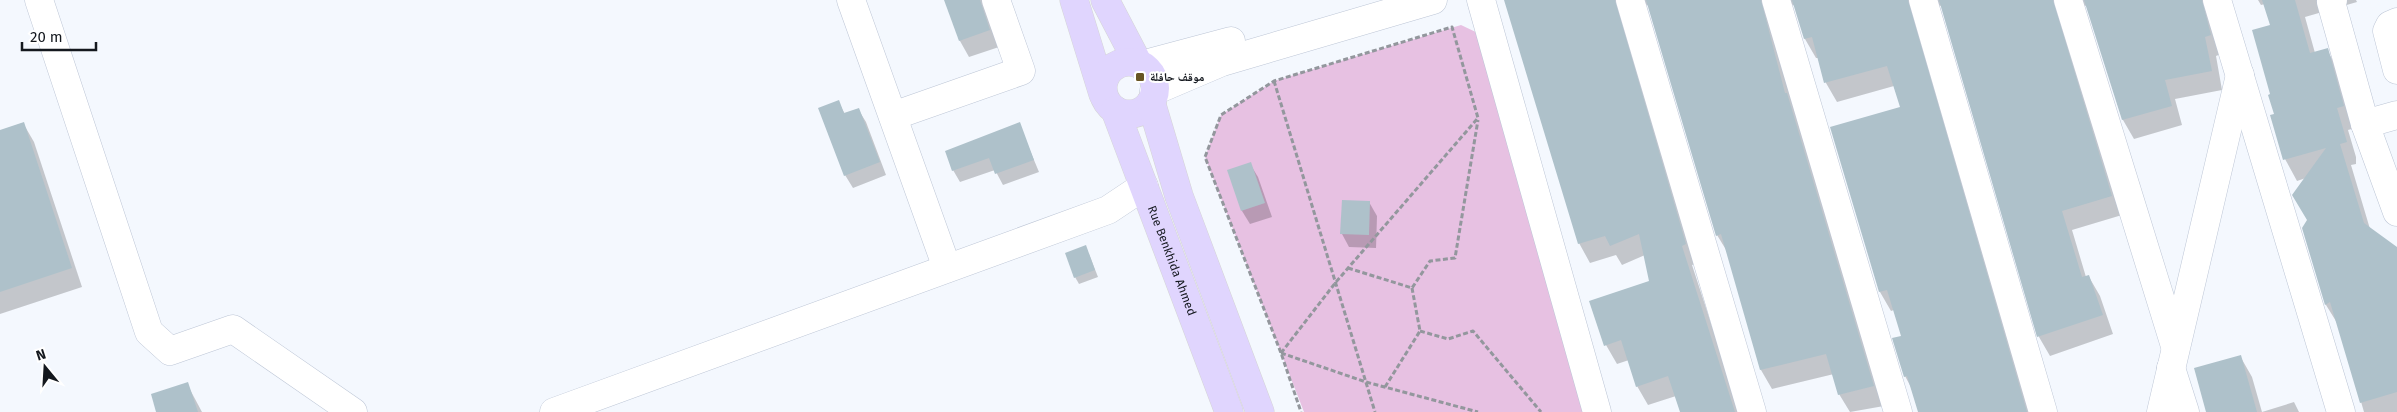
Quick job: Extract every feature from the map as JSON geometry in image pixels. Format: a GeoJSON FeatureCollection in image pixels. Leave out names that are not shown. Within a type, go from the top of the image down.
{"type":"FeatureCollection","features":[{"type":"Feature","properties":{"kind":"main road","name":"Rue Benkhida Ahmed"},"geometry":{"type":"LineString","coordinates":[[1074,0],[1110,104],[1144,186],[1229,412]]}},
{"type":"Feature","properties":{"kind":"main road"},"geometry":{"type":"LineString","coordinates":[[1105,0],[1140,64],[1152,77],[1153,96],[1179,196],[1260,412]]}},
{"type":"Feature","properties":{"kind":"main road"},"geometry":{"type":"LineString","coordinates":[[1140,64],[1121,63],[1108,72],[1102,88],[1110,104],[1123,114],[1138,112],[1153,96]]}},
{"type":"Feature","properties":{"kind":"street"},"geometry":{"type":"LineString","coordinates":[[39,0],[149,332],[170,351],[234,329],[353,412]]}},
{"type":"Feature","properties":{"kind":"street"},"geometry":{"type":"LineString","coordinates":[[850,0],[947,268]]}},
{"type":"Feature","properties":{"kind":"street"},"geometry":{"type":"LineString","coordinates":[[892,116],[1021,71],[996,0]]}},
{"type":"Feature","properties":{"kind":"street"},"geometry":{"type":"LineString","coordinates":[[1140,64],[1184,55],[1367,0]]}},
{"type":"Feature","properties":{"kind":"street"},"geometry":{"type":"LineString","coordinates":[[1153,96],[1222,62],[1433,0]]}},
{"type":"Feature","properties":{"kind":"street"},"geometry":{"type":"LineString","coordinates":[[1481,0],[1596,412]]}},
{"type":"Feature","properties":{"kind":"street"},"geometry":{"type":"LineString","coordinates":[[1630,0],[1752,412]]}},
{"type":"Feature","properties":{"kind":"street"},"geometry":{"type":"LineString","coordinates":[[1776,0],[1898,412]]}},
{"type":"Feature","properties":{"kind":"street"},"geometry":{"type":"LineString","coordinates":[[1923,0],[2043,412]]}},
{"type":"Feature","properties":{"kind":"street"},"geometry":{"type":"LineString","coordinates":[[2068,0],[2173,357],[2184,412]]}},
{"type":"Feature","properties":{"kind":"street"},"geometry":{"type":"LineString","coordinates":[[2217,0],[2341,412]]}},
{"type":"Feature","properties":{"kind":"street"},"geometry":{"type":"LineString","coordinates":[[2333,0],[2331,2],[2364,124],[2397,212]]}},
{"type":"Feature","properties":{"kind":"street"},"geometry":{"type":"LineString","coordinates":[[2397,22],[2390,25],[2387,31],[2397,70]]}},
{"type":"Feature","properties":{"kind":"street"},"geometry":{"type":"LineString","coordinates":[[2161,412],[2240,74]]}},
{"type":"Feature","properties":{"kind":"street"},"geometry":{"type":"LineString","coordinates":[[2364,124],[2397,115]]}},
{"type":"Feature","properties":{"kind":"street"},"geometry":{"type":"LineString","coordinates":[[554,412],[1108,210],[1144,186]]}},
{"type":"Feature","properties":{"kind":"path"},"geometry":{"type":"LineString","coordinates":[[1301,412],[1281,353],[1205,157],[1221,115],[1274,81],[1452,27],[1478,118],[1455,258],[1430,261],[1412,288],[1420,331],[1385,387]]}},
{"type":"Feature","properties":{"kind":"path"},"geometry":{"type":"LineString","coordinates":[[1274,81],[1375,412]]}},
{"type":"Feature","properties":{"kind":"path"},"geometry":{"type":"LineString","coordinates":[[1281,353],[1336,282],[1478,118]]}},
{"type":"Feature","properties":{"kind":"path"},"geometry":{"type":"LineString","coordinates":[[1348,268],[1412,288]]}},
{"type":"Feature","properties":{"kind":"path"},"geometry":{"type":"LineString","coordinates":[[1420,331],[1448,339],[1473,331],[1541,412]]}},
{"type":"Feature","properties":{"kind":"path"},"geometry":{"type":"LineString","coordinates":[[1281,353],[1366,382],[1478,412]]}},
{"type":"Feature","properties":{"kind":"shaded area"},"geometry":{"type":"Polygon","coordinates":[[[1461,25],[1482,35],[1596,412],[1304,412],[1205,157],[1221,115],[1274,81],[1461,25]]]}},
{"type":"Feature","properties":{"kind":"building"},"geometry":{"type":"Polygon","coordinates":[[[944,0],[980,0],[990,30],[959,41],[944,0]]]}},
{"type":"Feature","properties":{"kind":"building"},"geometry":{"type":"Polygon","coordinates":[[[1504,0],[1615,0],[1686,244],[1682,246],[1735,412],[1680,412],[1668,376],[1636,387],[1621,340],[1604,346],[1589,301],[1649,281],[1639,234],[1610,246],[1605,236],[1578,244],[1504,0]]]}},
{"type":"Feature","properties":{"kind":"building"},"geometry":{"type":"Polygon","coordinates":[[[1646,0],[1761,0],[1785,93],[1787,93],[1874,386],[1838,395],[1826,354],[1760,370],[1721,234],[1716,236],[1646,0]]]}},
{"type":"Feature","properties":{"kind":"building"},"geometry":{"type":"Polygon","coordinates":[[[1792,0],[1908,0],[2027,412],[1918,412],[1907,376],[1904,377],[1892,338],[1901,336],[1887,290],[1879,292],[1830,127],[1900,107],[1887,66],[1824,83],[1812,37],[1804,39],[1792,0]]]}},
{"type":"Feature","properties":{"kind":"building"},"geometry":{"type":"Polygon","coordinates":[[[1939,0],[2053,0],[2112,196],[2062,211],[2082,277],[2089,275],[2103,315],[2037,337],[1939,0]]]}},
{"type":"Feature","properties":{"kind":"building"},"geometry":{"type":"Polygon","coordinates":[[[2084,0],[2202,0],[2211,35],[2205,37],[2212,71],[2165,80],[2172,106],[2122,120],[2084,0]]]}},
{"type":"Feature","properties":{"kind":"building"},"geometry":{"type":"Polygon","coordinates":[[[2262,0],[2295,0],[2310,53],[2328,48],[2344,106],[2337,108],[2347,142],[2340,144],[2364,223],[2397,247],[2397,392],[2360,403],[2330,302],[2325,305],[2302,228],[2307,220],[2292,195],[2326,148],[2283,160],[2270,115],[2274,114],[2268,95],[2270,94],[2252,30],[2270,25],[2262,0]]]}},
{"type":"Feature","properties":{"kind":"building"},"geometry":{"type":"Polygon","coordinates":[[[839,100],[844,113],[859,108],[880,162],[844,176],[818,108],[839,100]]]}},
{"type":"Feature","properties":{"kind":"building"},"geometry":{"type":"Polygon","coordinates":[[[24,122],[72,268],[0,292],[0,130],[24,122]]]}},
{"type":"Feature","properties":{"kind":"building"},"geometry":{"type":"Polygon","coordinates":[[[1020,122],[1034,160],[995,174],[989,158],[952,171],[945,151],[1020,122]]]}},
{"type":"Feature","properties":{"kind":"building"},"geometry":{"type":"Polygon","coordinates":[[[1251,162],[1265,203],[1241,211],[1227,170],[1251,162]]]}},
{"type":"Feature","properties":{"kind":"building"},"geometry":{"type":"Polygon","coordinates":[[[1342,200],[1370,201],[1369,235],[1340,234],[1342,200]]]}},
{"type":"Feature","properties":{"kind":"building"},"geometry":{"type":"Polygon","coordinates":[[[1086,245],[1095,270],[1074,278],[1065,253],[1086,245]]]}},
{"type":"Feature","properties":{"kind":"building"},"geometry":{"type":"Polygon","coordinates":[[[2241,355],[2257,412],[2206,412],[2194,368],[2241,355]]]}},
{"type":"Feature","properties":{"kind":"building"},"geometry":{"type":"Polygon","coordinates":[[[188,382],[198,412],[156,412],[151,394],[188,382]]]}},
{"type":"Feature","properties":{"kind":"place","name":"موقف حافلة"},"geometry":{"type":"Point","coordinates":[1140,77]}}]}
